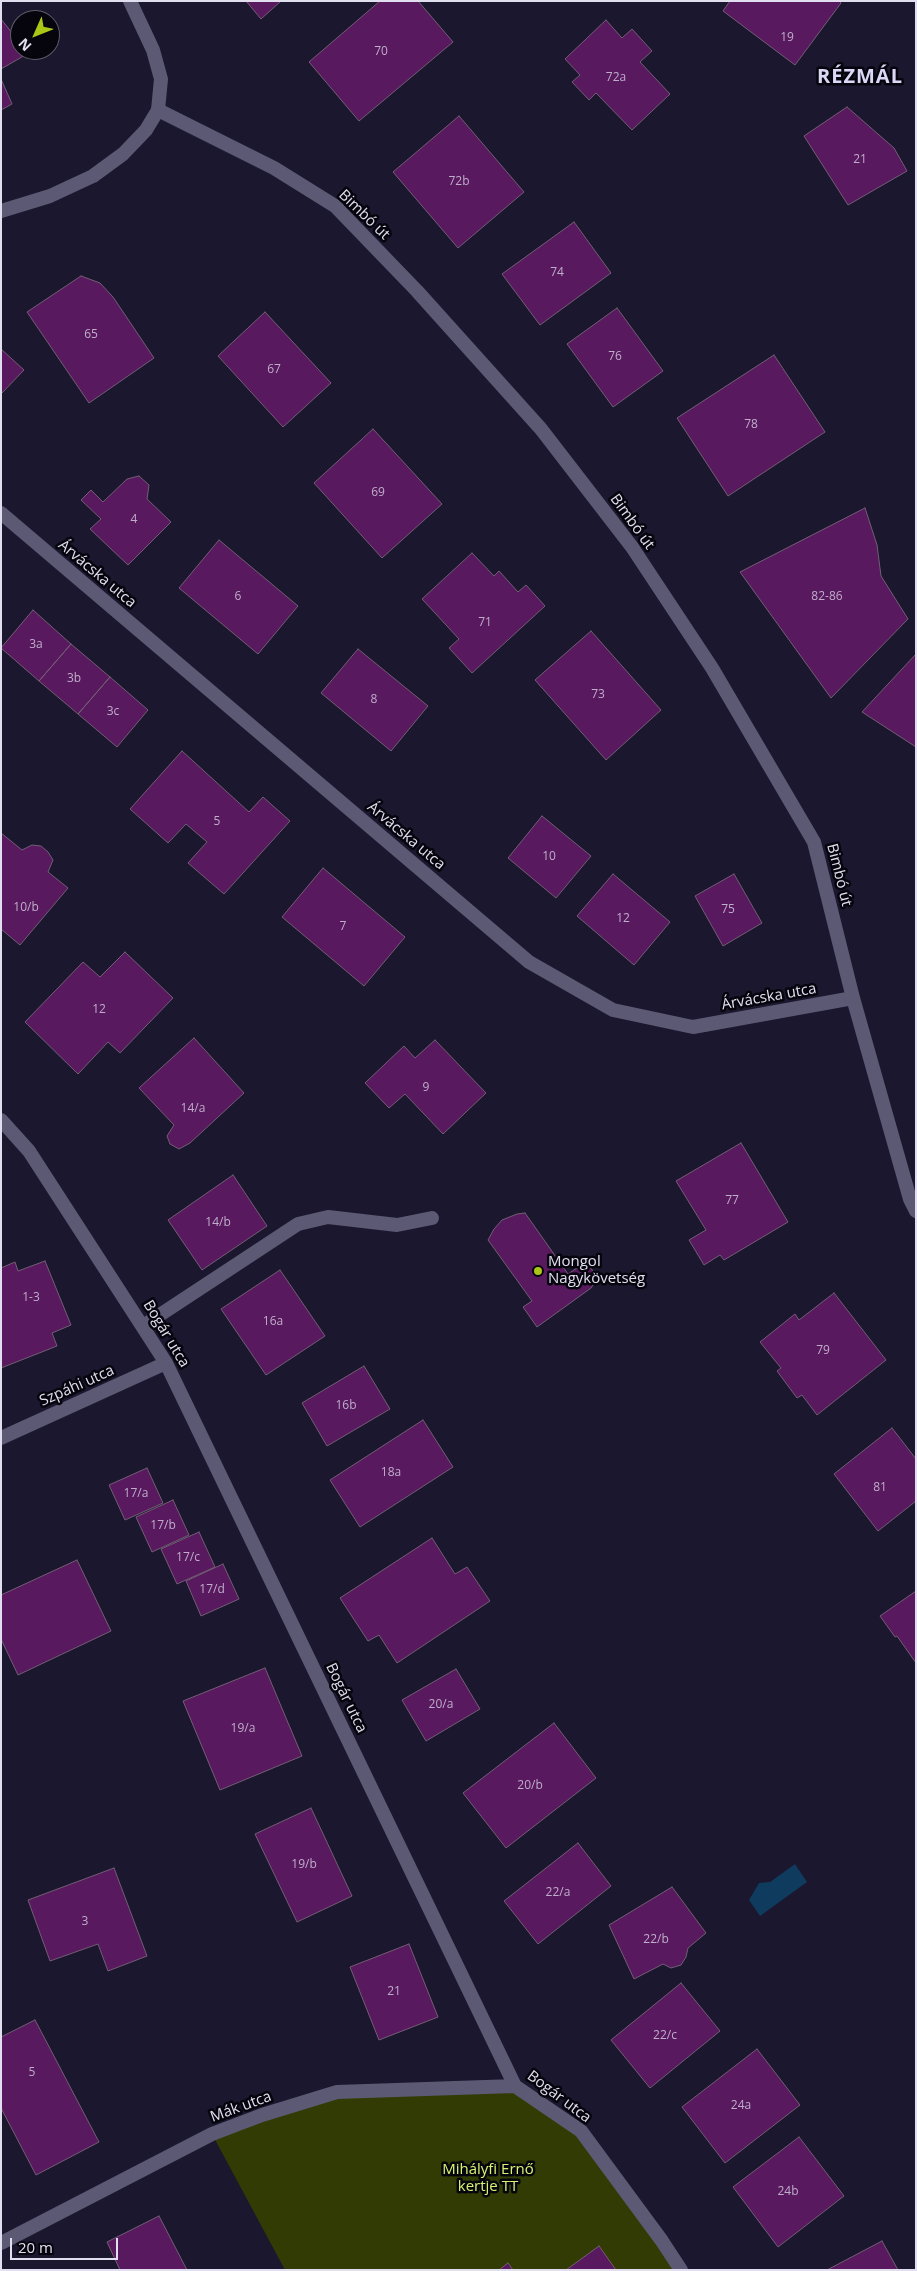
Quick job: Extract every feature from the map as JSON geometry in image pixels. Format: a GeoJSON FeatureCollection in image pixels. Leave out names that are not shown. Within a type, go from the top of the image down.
{"type":"FeatureCollection","features":[{"type":"Feature","properties":{"kind":"street"},"geometry":{"type":"LineString","coordinates":[[1,211],[50,196],[93,176],[123,154],[146,130],[158,110],[161,79],[153,50],[130,1]]}},
{"type":"Feature","properties":{"kind":"street","name":"Bimbó út"},"geometry":{"type":"LineString","coordinates":[[158,110],[274,168],[335,206],[417,291],[548,437],[632,547],[712,668],[814,842],[853,998],[914,1202]]}},
{"type":"Feature","properties":{"kind":"street","name":"Árvácska utca"},"geometry":{"type":"LineString","coordinates":[[1,513],[529,962],[605,1006],[613,1010],[693,1027],[853,998]]}},
{"type":"Feature","properties":{"kind":"street","name":"Bogár utca"},"geometry":{"type":"LineString","coordinates":[[1,1120],[29,1151],[166,1363],[515,2086],[580,2131],[662,2241],[681,2270]]}},
{"type":"Feature","properties":{"kind":"street"},"geometry":{"type":"LineString","coordinates":[[143,1326],[298,1224],[328,1217],[397,1226],[432,1218]]}},
{"type":"Feature","properties":{"kind":"street","name":"Szpáhi utca"},"geometry":{"type":"LineString","coordinates":[[1,1438],[166,1363]]}},
{"type":"Feature","properties":{"kind":"street","name":"Mák utca"},"geometry":{"type":"LineString","coordinates":[[1,2243],[212,2134],[271,2112],[337,2092],[515,2086]]}},
{"type":"Feature","properties":{"kind":"green space","name":"Mihályfi Ernő kertje TT"},"geometry":{"type":"Polygon","coordinates":[[[515,2086],[581,2131],[681,2270],[285,2270],[212,2134],[337,2092],[515,2086]]]}},
{"type":"Feature","properties":{"kind":"water"},"geometry":{"type":"Polygon","coordinates":[[[795,1864],[807,1882],[760,1916],[749,1900],[759,1883],[770,1882],[795,1864]]]}},
{"type":"Feature","properties":{"kind":"building"},"geometry":{"type":"Polygon","coordinates":[[[246,1],[281,1],[261,19],[246,1]]]}},
{"type":"Feature","properties":{"kind":"building"},"geometry":{"type":"Polygon","coordinates":[[[380,1],[418,1],[453,42],[359,121],[309,62],[380,1]]]}},
{"type":"Feature","properties":{"kind":"building"},"geometry":{"type":"Polygon","coordinates":[[[730,1],[839,1],[841,3],[795,65],[723,11],[730,1]]]}},
{"type":"Feature","properties":{"kind":"building"},"geometry":{"type":"Polygon","coordinates":[[[1,19],[10,30],[10,60],[17,60],[1,69],[1,19]]]}},
{"type":"Feature","properties":{"kind":"building"},"geometry":{"type":"Polygon","coordinates":[[[606,20],[622,38],[632,29],[652,51],[640,62],[670,94],[632,130],[596,93],[589,100],[572,82],[580,75],[565,59],[606,20]]]}},
{"type":"Feature","properties":{"kind":"building"},"geometry":{"type":"Polygon","coordinates":[[[1,79],[12,104],[1,110],[1,79]]]}},
{"type":"Feature","properties":{"kind":"building"},"geometry":{"type":"Polygon","coordinates":[[[847,107],[894,148],[907,171],[848,205],[804,136],[847,107]]]}},
{"type":"Feature","properties":{"kind":"building"},"geometry":{"type":"Polygon","coordinates":[[[459,116],[524,192],[458,248],[393,172],[459,116]]]}},
{"type":"Feature","properties":{"kind":"building"},"geometry":{"type":"Polygon","coordinates":[[[574,222],[611,273],[540,325],[502,274],[574,222]]]}},
{"type":"Feature","properties":{"kind":"building"},"geometry":{"type":"Polygon","coordinates":[[[81,276],[100,283],[113,297],[154,358],[89,403],[27,312],[81,276]]]}},
{"type":"Feature","properties":{"kind":"building"},"geometry":{"type":"Polygon","coordinates":[[[617,308],[663,371],[613,407],[567,344],[617,308]]]}},
{"type":"Feature","properties":{"kind":"building"},"geometry":{"type":"Polygon","coordinates":[[[265,312],[331,383],[283,427],[218,356],[265,312]]]}},
{"type":"Feature","properties":{"kind":"building"},"geometry":{"type":"Polygon","coordinates":[[[1,349],[24,370],[1,394],[1,349]]]}},
{"type":"Feature","properties":{"kind":"building"},"geometry":{"type":"Polygon","coordinates":[[[774,355],[825,432],[728,496],[677,418],[774,355]]]}},
{"type":"Feature","properties":{"kind":"building"},"geometry":{"type":"Polygon","coordinates":[[[373,429],[442,504],[382,558],[314,483],[373,429]]]}},
{"type":"Feature","properties":{"kind":"building"},"geometry":{"type":"Polygon","coordinates":[[[139,476],[149,485],[147,499],[171,522],[128,565],[90,529],[101,519],[81,500],[91,490],[103,502],[127,479],[139,476]]]}},
{"type":"Feature","properties":{"kind":"building"},"geometry":{"type":"Polygon","coordinates":[[[865,508],[877,545],[881,576],[908,619],[831,698],[740,572],[865,508]]]}},
{"type":"Feature","properties":{"kind":"building"},"geometry":{"type":"Polygon","coordinates":[[[219,540],[298,606],[258,654],[179,588],[219,540]]]}},
{"type":"Feature","properties":{"kind":"building"},"geometry":{"type":"Polygon","coordinates":[[[472,553],[494,576],[499,571],[518,592],[526,585],[545,606],[472,673],[449,648],[459,639],[422,599],[472,553]]]}},
{"type":"Feature","properties":{"kind":"building"},"geometry":{"type":"Polygon","coordinates":[[[33,610],[71,644],[39,681],[1,648],[33,610]]]}},
{"type":"Feature","properties":{"kind":"building"},"geometry":{"type":"Polygon","coordinates":[[[591,631],[661,710],[606,760],[535,680],[591,631]]]}},
{"type":"Feature","properties":{"kind":"building"},"geometry":{"type":"Polygon","coordinates":[[[71,644],[110,677],[78,714],[39,681],[71,644]]]}},
{"type":"Feature","properties":{"kind":"building"},"geometry":{"type":"Polygon","coordinates":[[[358,649],[428,706],[391,751],[321,693],[358,649]]]}},
{"type":"Feature","properties":{"kind":"building"},"geometry":{"type":"Polygon","coordinates":[[[916,654],[916,747],[862,712],[916,654]]]}},
{"type":"Feature","properties":{"kind":"building"},"geometry":{"type":"Polygon","coordinates":[[[110,677],[148,710],[117,747],[78,714],[110,677]]]}},
{"type":"Feature","properties":{"kind":"building"},"geometry":{"type":"Polygon","coordinates":[[[182,751],[249,812],[263,797],[290,821],[224,894],[188,863],[207,842],[186,824],[168,843],[130,809],[182,751]]]}},
{"type":"Feature","properties":{"kind":"building"},"geometry":{"type":"Polygon","coordinates":[[[542,816],[591,856],[556,898],[508,858],[542,816]]]}},
{"type":"Feature","properties":{"kind":"building"},"geometry":{"type":"Polygon","coordinates":[[[1,833],[22,850],[32,845],[41,846],[53,860],[48,872],[68,888],[20,945],[1,929],[1,833]]]}},
{"type":"Feature","properties":{"kind":"building"},"geometry":{"type":"Polygon","coordinates":[[[323,868],[405,937],[364,986],[282,917],[323,868]]]}},
{"type":"Feature","properties":{"kind":"building"},"geometry":{"type":"Polygon","coordinates":[[[613,874],[670,922],[634,965],[577,916],[613,874]]]}},
{"type":"Feature","properties":{"kind":"building"},"geometry":{"type":"Polygon","coordinates":[[[734,874],[762,923],[723,946],[695,896],[734,874]]]}},
{"type":"Feature","properties":{"kind":"building"},"geometry":{"type":"Polygon","coordinates":[[[125,952],[173,998],[120,1053],[108,1042],[78,1074],[25,1022],[83,962],[100,977],[125,952]]]}},
{"type":"Feature","properties":{"kind":"building"},"geometry":{"type":"Polygon","coordinates":[[[194,1038],[244,1093],[190,1143],[179,1149],[170,1144],[167,1136],[174,1125],[139,1088],[194,1038]]]}},
{"type":"Feature","properties":{"kind":"building"},"geometry":{"type":"Polygon","coordinates":[[[435,1040],[486,1093],[443,1134],[405,1094],[389,1108],[365,1083],[404,1046],[415,1058],[435,1040]]]}},
{"type":"Feature","properties":{"kind":"building"},"geometry":{"type":"Polygon","coordinates":[[[741,1143],[788,1222],[724,1260],[720,1255],[704,1265],[689,1240],[706,1230],[676,1181],[741,1143]]]}},
{"type":"Feature","properties":{"kind":"building"},"geometry":{"type":"Polygon","coordinates":[[[233,1175],[267,1226],[202,1270],[168,1220],[233,1175]]]}},
{"type":"Feature","properties":{"kind":"building","name":"Mongol Nagykövetség"},"geometry":{"type":"Polygon","coordinates":[[[525,1213],[568,1274],[584,1266],[591,1268],[595,1275],[595,1282],[591,1288],[537,1327],[523,1307],[532,1301],[488,1240],[502,1220],[525,1213]]]}},
{"type":"Feature","properties":{"kind":"building"},"geometry":{"type":"Polygon","coordinates":[[[45,1261],[71,1325],[52,1333],[57,1346],[1,1368],[1,1268],[15,1262],[18,1271],[45,1261]]]}},
{"type":"Feature","properties":{"kind":"building"},"geometry":{"type":"Polygon","coordinates":[[[280,1270],[325,1336],[266,1375],[221,1309],[280,1270]]]}},
{"type":"Feature","properties":{"kind":"building"},"geometry":{"type":"Polygon","coordinates":[[[834,1293],[886,1360],[817,1415],[802,1395],[797,1398],[777,1371],[781,1368],[760,1342],[795,1314],[799,1320],[834,1293]]]}},
{"type":"Feature","properties":{"kind":"building"},"geometry":{"type":"Polygon","coordinates":[[[364,1366],[390,1409],[327,1446],[302,1403],[364,1366]]]}},
{"type":"Feature","properties":{"kind":"building"},"geometry":{"type":"Polygon","coordinates":[[[423,1420],[453,1467],[360,1527],[330,1480],[423,1420]]]}},
{"type":"Feature","properties":{"kind":"building"},"geometry":{"type":"Polygon","coordinates":[[[892,1428],[916,1459],[916,1501],[878,1531],[834,1474],[892,1428]]]}},
{"type":"Feature","properties":{"kind":"building"},"geometry":{"type":"Polygon","coordinates":[[[147,1468],[163,1503],[125,1520],[109,1485],[147,1468]]]}},
{"type":"Feature","properties":{"kind":"building"},"geometry":{"type":"Polygon","coordinates":[[[173,1500],[189,1535],[152,1552],[136,1517],[173,1500]]]}},
{"type":"Feature","properties":{"kind":"building"},"geometry":{"type":"Polygon","coordinates":[[[199,1532],[215,1567],[177,1584],[161,1549],[199,1532]]]}},
{"type":"Feature","properties":{"kind":"building"},"geometry":{"type":"Polygon","coordinates":[[[432,1538],[455,1574],[467,1567],[490,1601],[397,1663],[379,1635],[368,1641],[340,1598],[432,1538]]]}},
{"type":"Feature","properties":{"kind":"building"},"geometry":{"type":"Polygon","coordinates":[[[77,1560],[111,1631],[18,1675],[1,1639],[1,1595],[77,1560]]]}},
{"type":"Feature","properties":{"kind":"building"},"geometry":{"type":"Polygon","coordinates":[[[223,1564],[239,1599],[201,1616],[186,1581],[223,1564]]]}},
{"type":"Feature","properties":{"kind":"building"},"geometry":{"type":"Polygon","coordinates":[[[916,1591],[916,1663],[880,1616],[916,1591]]]}},
{"type":"Feature","properties":{"kind":"building"},"geometry":{"type":"Polygon","coordinates":[[[265,1668],[302,1756],[220,1790],[183,1701],[265,1668]]]}},
{"type":"Feature","properties":{"kind":"building"},"geometry":{"type":"Polygon","coordinates":[[[456,1669],[480,1709],[426,1741],[402,1700],[456,1669]]]}},
{"type":"Feature","properties":{"kind":"building"},"geometry":{"type":"Polygon","coordinates":[[[554,1723],[596,1778],[506,1848],[463,1793],[554,1723]]]}},
{"type":"Feature","properties":{"kind":"building"},"geometry":{"type":"Polygon","coordinates":[[[311,1808],[352,1896],[297,1922],[255,1834],[311,1808]]]}},
{"type":"Feature","properties":{"kind":"building"},"geometry":{"type":"Polygon","coordinates":[[[578,1843],[611,1886],[538,1944],[504,1901],[578,1843]]]}},
{"type":"Feature","properties":{"kind":"building"},"geometry":{"type":"Polygon","coordinates":[[[114,1868],[147,1956],[108,1971],[98,1944],[50,1961],[28,1900],[114,1868]]]}},
{"type":"Feature","properties":{"kind":"building"},"geometry":{"type":"Polygon","coordinates":[[[672,1887],[706,1933],[688,1948],[686,1957],[681,1965],[671,1968],[663,1964],[634,1979],[609,1925],[672,1887]]]}},
{"type":"Feature","properties":{"kind":"building"},"geometry":{"type":"Polygon","coordinates":[[[409,1944],[438,2017],[379,2040],[350,1967],[409,1944]]]}},
{"type":"Feature","properties":{"kind":"building"},"geometry":{"type":"Polygon","coordinates":[[[681,1983],[720,2031],[650,2088],[611,2040],[681,1983]]]}},
{"type":"Feature","properties":{"kind":"building"},"geometry":{"type":"Polygon","coordinates":[[[35,2020],[99,2142],[36,2175],[1,2108],[1,2037],[35,2020]]]}},
{"type":"Feature","properties":{"kind":"building"},"geometry":{"type":"Polygon","coordinates":[[[757,2049],[800,2105],[725,2163],[682,2107],[757,2049]]]}},
{"type":"Feature","properties":{"kind":"building"},"geometry":{"type":"Polygon","coordinates":[[[799,2137],[844,2196],[778,2247],[733,2187],[799,2137]]]}},
{"type":"Feature","properties":{"kind":"building"},"geometry":{"type":"Polygon","coordinates":[[[159,2216],[187,2270],[120,2270],[107,2242],[159,2216]]]}},
{"type":"Feature","properties":{"kind":"building"},"geometry":{"type":"Polygon","coordinates":[[[882,2241],[898,2270],[827,2270],[882,2241]]]}},
{"type":"Feature","properties":{"kind":"building"},"geometry":{"type":"Polygon","coordinates":[[[599,2246],[616,2270],[566,2270],[599,2246]]]}},
{"type":"Feature","properties":{"kind":"building"},"geometry":{"type":"Polygon","coordinates":[[[508,2263],[513,2270],[499,2270],[508,2263]]]}},
{"type":"Feature","properties":{"kind":"place","name":"Mongol Nagykövetség"},"geometry":{"type":"Point","coordinates":[538,1271]}},
{"type":"Feature","properties":{"kind":"district","name":"RÉZMÁL"},"geometry":{"type":"Point","coordinates":[860,77]}}]}
